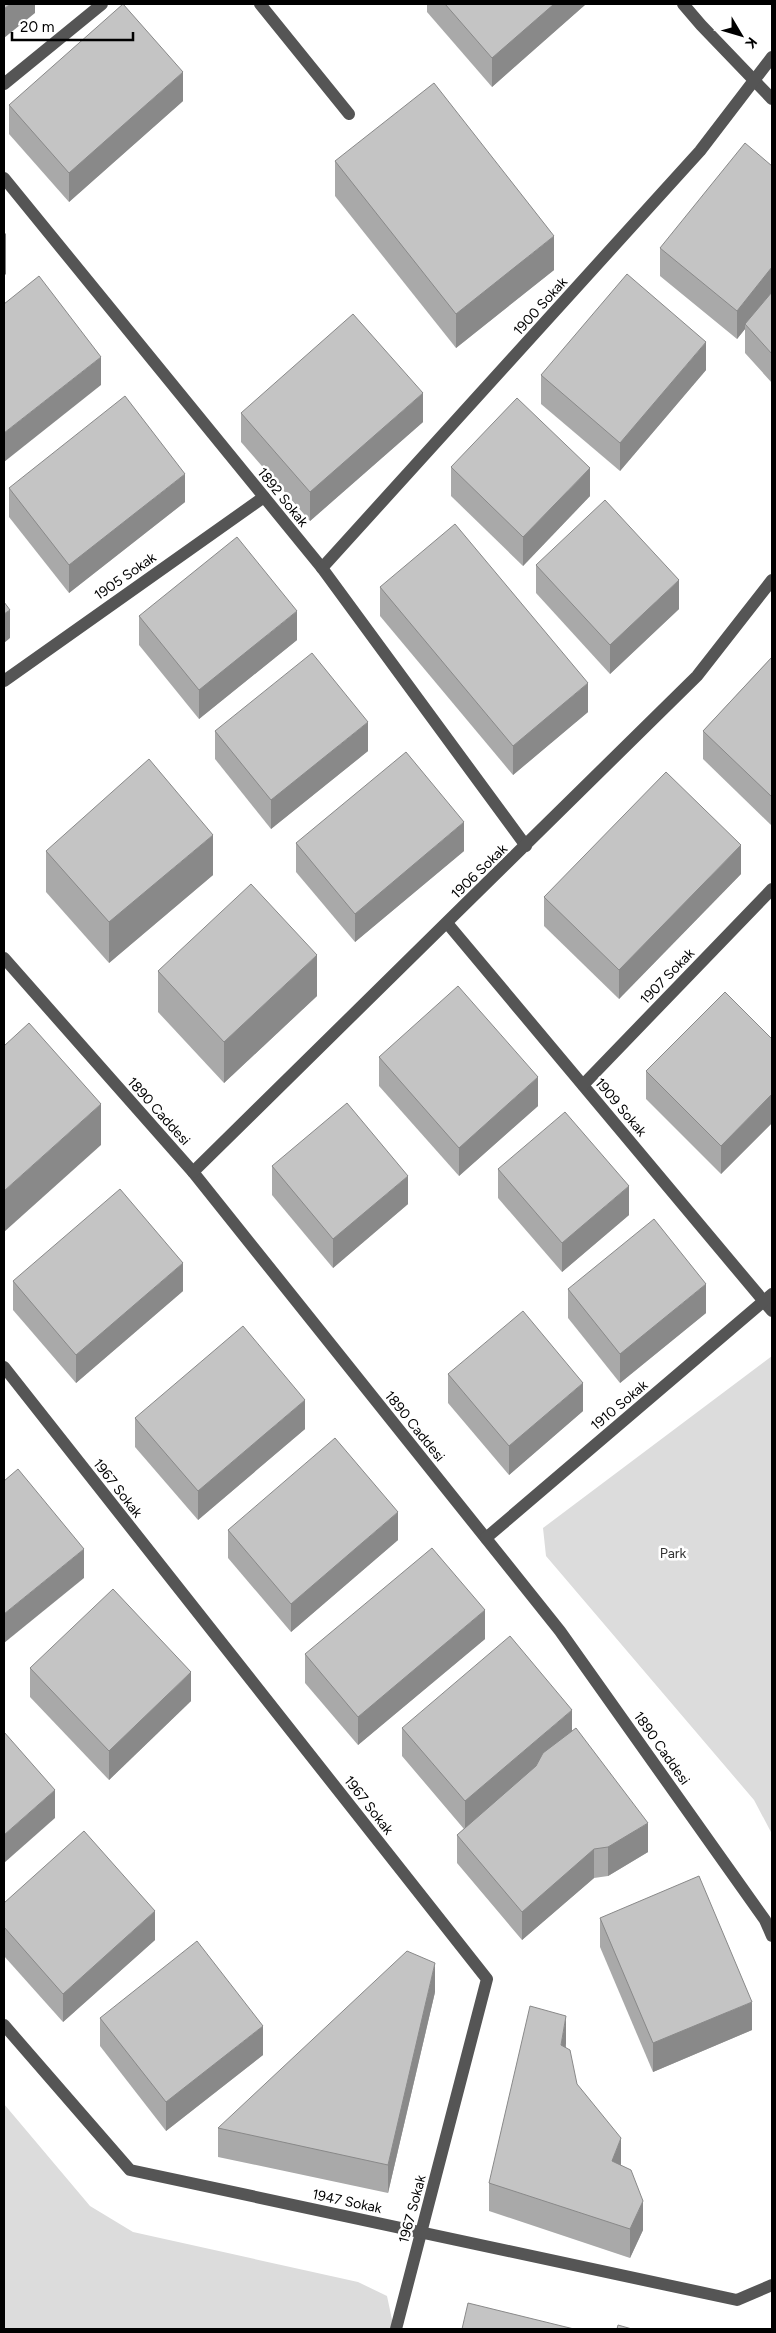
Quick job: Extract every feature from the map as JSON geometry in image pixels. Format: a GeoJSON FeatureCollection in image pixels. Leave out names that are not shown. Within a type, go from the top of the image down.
{"type":"FeatureCollection","features":[{"type":"Feature","properties":{"kind":"street"},"geometry":{"type":"LineString","coordinates":[[4,84],[102,4]]}},
{"type":"Feature","properties":{"kind":"street"},"geometry":{"type":"LineString","coordinates":[[260,4],[349,114]]}},
{"type":"Feature","properties":{"kind":"street"},"geometry":{"type":"LineString","coordinates":[[683,4],[754,82],[772,99]]}},
{"type":"Feature","properties":{"kind":"street","name":"1900 Sokak"},"geometry":{"type":"LineString","coordinates":[[322,568],[700,152],[772,58]]}},
{"type":"Feature","properties":{"kind":"street","name":"1892 Sokak"},"geometry":{"type":"LineString","coordinates":[[4,178],[322,568],[526,846]]}},
{"type":"Feature","properties":{"kind":"street","name":"1905 Sokak"},"geometry":{"type":"LineString","coordinates":[[4,681],[264,497]]}},
{"type":"Feature","properties":{"kind":"street","name":"1906 Sokak"},"geometry":{"type":"LineString","coordinates":[[193,1172],[697,676],[772,580]]}},
{"type":"Feature","properties":{"kind":"street","name":"1907 Sokak"},"geometry":{"type":"LineString","coordinates":[[583,1085],[772,889]]}},
{"type":"Feature","properties":{"kind":"street","name":"1909 Sokak"},"geometry":{"type":"LineString","coordinates":[[447,923],[583,1085],[770,1302]]}},
{"type":"Feature","properties":{"kind":"street","name":"1890 Caddesi"},"geometry":{"type":"LineString","coordinates":[[5,961],[193,1172],[560,1631],[766,1920],[772,1936]]}},
{"type":"Feature","properties":{"kind":"street","name":"1910 Sokak"},"geometry":{"type":"LineString","coordinates":[[486,1538],[770,1302]]}},
{"type":"Feature","properties":{"kind":"street","name":"1967 Sokak"},"geometry":{"type":"LineString","coordinates":[[4,1367],[487,1979],[396,2329]]}},
{"type":"Feature","properties":{"kind":"street","name":"1947 Sokak"},"geometry":{"type":"LineString","coordinates":[[4,2025],[130,2170],[737,2300],[772,2286]]}},
{"type":"Feature","properties":{"kind":"green space","name":"Park"},"geometry":{"type":"Polygon","coordinates":[[[772,1356],[772,1834],[754,1800],[546,1556],[543,1528],[772,1356]]]}},
{"type":"Feature","properties":{"kind":"green space"},"geometry":{"type":"Polygon","coordinates":[[[4,2104],[90,2206],[133,2232],[358,2282],[387,2296],[394,2329],[4,2329],[4,2104]]]}},
{"type":"Feature","properties":{"kind":"building"},"geometry":{"type":"Polygon","coordinates":[[[123,4],[183,72],[69,173],[9,105],[123,4]]]}},
{"type":"Feature","properties":{"kind":"building"},"geometry":{"type":"Polygon","coordinates":[[[445,4],[554,4],[492,58],[445,4]]]}},
{"type":"Feature","properties":{"kind":"building"},"geometry":{"type":"Polygon","coordinates":[[[434,83],[554,236],[456,314],[335,161],[434,83]]]}},
{"type":"Feature","properties":{"kind":"building"},"geometry":{"type":"Polygon","coordinates":[[[745,143],[772,166],[772,267],[737,311],[660,248],[745,143]]]}},
{"type":"Feature","properties":{"kind":"building"},"geometry":{"type":"Polygon","coordinates":[[[627,274],[706,342],[620,443],[541,375],[627,274]]]}},
{"type":"Feature","properties":{"kind":"building"},"geometry":{"type":"Polygon","coordinates":[[[39,276],[101,357],[4,433],[4,304],[39,276]]]}},
{"type":"Feature","properties":{"kind":"building"},"geometry":{"type":"Polygon","coordinates":[[[772,292],[772,354],[745,324],[772,292]]]}},
{"type":"Feature","properties":{"kind":"building"},"geometry":{"type":"Polygon","coordinates":[[[353,314],[423,393],[310,492],[241,413],[353,314]]]}},
{"type":"Feature","properties":{"kind":"building"},"geometry":{"type":"Polygon","coordinates":[[[125,396],[185,474],[69,565],[9,488],[125,396]]]}},
{"type":"Feature","properties":{"kind":"building"},"geometry":{"type":"Polygon","coordinates":[[[517,398],[590,468],[523,537],[451,467],[517,398]]]}},
{"type":"Feature","properties":{"kind":"building"},"geometry":{"type":"Polygon","coordinates":[[[605,500],[679,580],[610,645],[536,565],[605,500]]]}},
{"type":"Feature","properties":{"kind":"building"},"geometry":{"type":"Polygon","coordinates":[[[455,524],[588,683],[513,746],[380,587],[455,524]]]}},
{"type":"Feature","properties":{"kind":"building"},"geometry":{"type":"Polygon","coordinates":[[[237,537],[297,611],[199,690],[139,616],[237,537]]]}},
{"type":"Feature","properties":{"kind":"building"},"geometry":{"type":"Polygon","coordinates":[[[4,602],[10,610],[4,614],[4,602]]]}},
{"type":"Feature","properties":{"kind":"building"},"geometry":{"type":"Polygon","coordinates":[[[312,653],[368,722],[271,800],[215,731],[312,653]]]}},
{"type":"Feature","properties":{"kind":"building"},"geometry":{"type":"Polygon","coordinates":[[[772,657],[772,797],[703,731],[772,657]]]}},
{"type":"Feature","properties":{"kind":"building"},"geometry":{"type":"Polygon","coordinates":[[[406,752],[464,822],[355,914],[296,843],[406,752]]]}},
{"type":"Feature","properties":{"kind":"building"},"geometry":{"type":"Polygon","coordinates":[[[149,759],[213,835],[109,922],[46,851],[149,759]]]}},
{"type":"Feature","properties":{"kind":"building"},"geometry":{"type":"Polygon","coordinates":[[[666,772],[741,845],[619,970],[544,897],[666,772]]]}},
{"type":"Feature","properties":{"kind":"building"},"geometry":{"type":"Polygon","coordinates":[[[251,884],[317,955],[224,1042],[158,971],[251,884]]]}},
{"type":"Feature","properties":{"kind":"building"},"geometry":{"type":"Polygon","coordinates":[[[458,986],[538,1077],[459,1148],[379,1057],[458,986]]]}},
{"type":"Feature","properties":{"kind":"building"},"geometry":{"type":"Polygon","coordinates":[[[725,992],[772,1039],[772,1094],[721,1146],[646,1071],[725,992]]]}},
{"type":"Feature","properties":{"kind":"building"},"geometry":{"type":"Polygon","coordinates":[[[29,1023],[101,1104],[4,1191],[4,1046],[29,1023]]]}},
{"type":"Feature","properties":{"kind":"building"},"geometry":{"type":"Polygon","coordinates":[[[347,1103],[408,1176],[333,1239],[272,1166],[347,1103]]]}},
{"type":"Feature","properties":{"kind":"building"},"geometry":{"type":"Polygon","coordinates":[[[565,1112],[629,1186],[562,1243],[498,1169],[565,1112]]]}},
{"type":"Feature","properties":{"kind":"building"},"geometry":{"type":"Polygon","coordinates":[[[120,1189],[183,1263],[76,1355],[13,1281],[120,1189]]]}},
{"type":"Feature","properties":{"kind":"building"},"geometry":{"type":"Polygon","coordinates":[[[654,1219],[706,1284],[620,1354],[568,1289],[654,1219]]]}},
{"type":"Feature","properties":{"kind":"building"},"geometry":{"type":"Polygon","coordinates":[[[523,1311],[583,1383],[509,1446],[448,1374],[523,1311]]]}},
{"type":"Feature","properties":{"kind":"building"},"geometry":{"type":"Polygon","coordinates":[[[243,1326],[305,1400],[198,1491],[135,1418],[243,1326]]]}},
{"type":"Feature","properties":{"kind":"building"},"geometry":{"type":"Polygon","coordinates":[[[335,1438],[398,1512],[291,1604],[228,1530],[335,1438]]]}},
{"type":"Feature","properties":{"kind":"building"},"geometry":{"type":"Polygon","coordinates":[[[18,1469],[84,1549],[4,1614],[4,1481],[18,1469]]]}},
{"type":"Feature","properties":{"kind":"building"},"geometry":{"type":"Polygon","coordinates":[[[432,1548],[485,1610],[358,1717],[305,1654],[432,1548]]]}},
{"type":"Feature","properties":{"kind":"building"},"geometry":{"type":"Polygon","coordinates":[[[113,1589],[191,1672],[109,1751],[30,1668],[113,1589]]]}},
{"type":"Feature","properties":{"kind":"building"},"geometry":{"type":"Polygon","coordinates":[[[510,1636],[572,1710],[465,1801],[402,1728],[510,1636]]]}},
{"type":"Feature","properties":{"kind":"building"},"geometry":{"type":"Polygon","coordinates":[[[576,1728],[648,1823],[608,1847],[594,1849],[522,1912],[457,1835],[536,1766],[543,1753],[576,1728]]]}},
{"type":"Feature","properties":{"kind":"building"},"geometry":{"type":"Polygon","coordinates":[[[4,1732],[55,1790],[4,1835],[4,1732]]]}},
{"type":"Feature","properties":{"kind":"building"},"geometry":{"type":"Polygon","coordinates":[[[84,1831],[155,1911],[63,1994],[4,1927],[4,1903],[84,1831]]]}},
{"type":"Feature","properties":{"kind":"building"},"geometry":{"type":"Polygon","coordinates":[[[699,1876],[752,2002],[653,2043],[600,1918],[699,1876]]]}},
{"type":"Feature","properties":{"kind":"building"},"geometry":{"type":"Polygon","coordinates":[[[197,1941],[263,2026],[166,2102],[100,2018],[197,1941]]]}},
{"type":"Feature","properties":{"kind":"building"},"geometry":{"type":"Polygon","coordinates":[[[407,1951],[435,1963],[388,2165],[218,2128],[407,1951]]]}},
{"type":"Feature","properties":{"kind":"building"},"geometry":{"type":"Polygon","coordinates":[[[530,2006],[566,2016],[561,2045],[570,2050],[577,2084],[621,2138],[612,2161],[631,2170],[643,2201],[630,2229],[489,2183],[530,2006]]]}},
{"type":"Feature","properties":{"kind":"building"},"geometry":{"type":"Polygon","coordinates":[[[468,2303],[574,2329],[462,2329],[468,2303]]]}},
{"type":"Feature","properties":{"kind":"building"},"geometry":{"type":"Polygon","coordinates":[[[618,2325],[632,2329],[617,2329],[618,2325]]]}}]}
